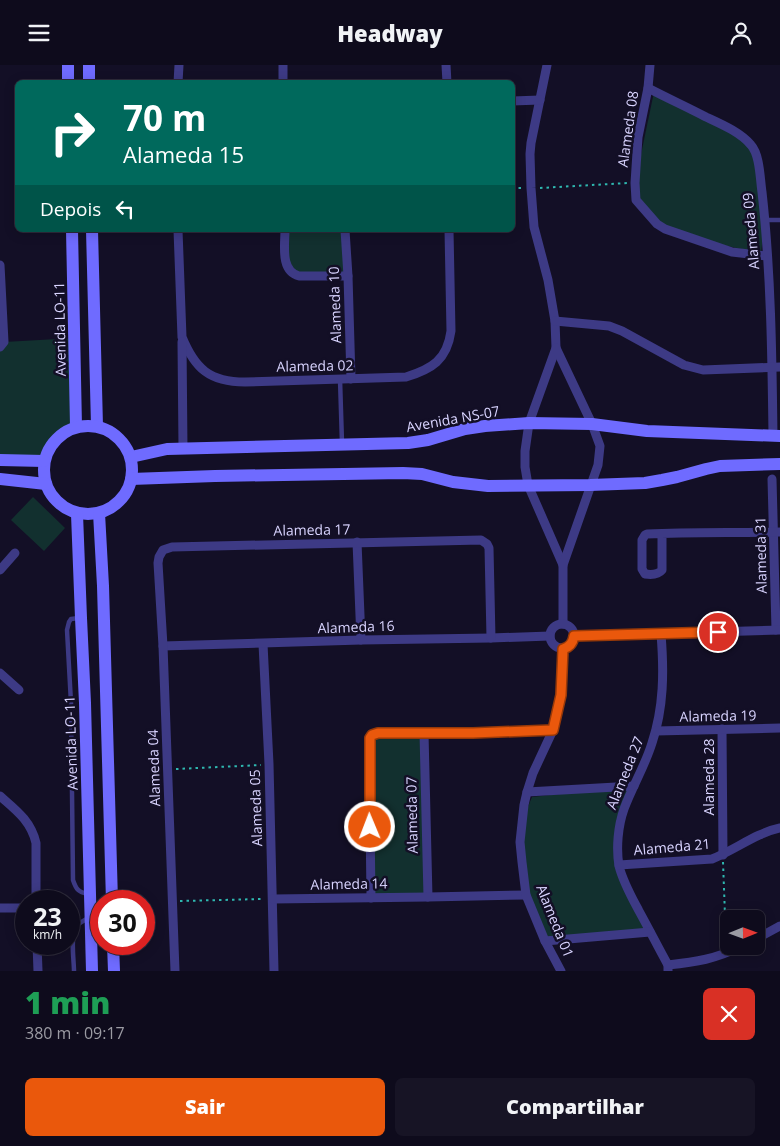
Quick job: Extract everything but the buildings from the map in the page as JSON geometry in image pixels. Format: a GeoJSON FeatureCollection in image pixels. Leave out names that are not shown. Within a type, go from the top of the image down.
{"type":"FeatureCollection","features":[{"type":"Feature","properties":{"kind":"street"},"geometry":{"type":"LineString","coordinates":[[68,65],[68,80]]}},
{"type":"Feature","properties":{"kind":"street"},"geometry":{"type":"LineString","coordinates":[[89,65],[89,80]]}},
{"type":"Feature","properties":{"kind":"street"},"geometry":{"type":"LineString","coordinates":[[178,80],[179,65]]}},
{"type":"Feature","properties":{"kind":"street"},"geometry":{"type":"LineString","coordinates":[[283,80],[284,65]]}},
{"type":"Feature","properties":{"kind":"street"},"geometry":{"type":"LineString","coordinates":[[446,65],[447,80]]}},
{"type":"Feature","properties":{"kind":"street"},"geometry":{"type":"LineString","coordinates":[[547,65],[530,154],[531,188],[534,227],[548,280],[556,321],[556,348],[528,423],[525,467],[528,485],[563,565]]}},
{"type":"Feature","properties":{"kind":"street","name":"Alameda 08"},"geometry":{"type":"LineString","coordinates":[[650,65],[648,88],[638,137],[635,183],[636,200],[656,223],[666,229],[732,252],[767,256]]}},
{"type":"Feature","properties":{"kind":"street","name":"Alameda 09"},"geometry":{"type":"LineString","coordinates":[[648,88],[723,125],[739,135],[754,148],[758,163],[765,220],[776,367],[777,436]]}},
{"type":"Feature","properties":{"kind":"street"},"geometry":{"type":"LineString","coordinates":[[515,101],[540,100]]}},
{"type":"Feature","properties":{"kind":"street","name":"Avenida LO-11"},"geometry":{"type":"LineString","coordinates":[[72,232],[76,427]]}},
{"type":"Feature","properties":{"kind":"street"},"geometry":{"type":"LineString","coordinates":[[92,232],[97,426]]}},
{"type":"Feature","properties":{"kind":"street","name":"Alameda 02"},"geometry":{"type":"LineString","coordinates":[[178,232],[182,337],[195,362],[217,378],[230,382],[406,377],[420,373],[434,365],[444,354],[450,343],[449,232]]}},
{"type":"Feature","properties":{"kind":"street"},"geometry":{"type":"LineString","coordinates":[[285,232],[285,260],[289,270],[294,274],[348,276]]}},
{"type":"Feature","properties":{"kind":"street","name":"Alameda 10"},"geometry":{"type":"LineString","coordinates":[[345,232],[351,379]]}},
{"type":"Feature","properties":{"kind":"street"},"geometry":{"type":"LineString","coordinates":[[0,265],[2,345]]}},
{"type":"Feature","properties":{"kind":"street"},"geometry":{"type":"LineString","coordinates":[[556,321],[609,326],[622,331],[684,365],[703,370],[776,367]]}},
{"type":"Feature","properties":{"kind":"street"},"geometry":{"type":"LineString","coordinates":[[182,337],[183,449]]}},
{"type":"Feature","properties":{"kind":"street"},"geometry":{"type":"LineString","coordinates":[[556,348],[592,424],[600,446],[598,465],[563,565],[563,624]]}},
{"type":"Feature","properties":{"kind":"street","name":"Avenida NS-07"},"geometry":{"type":"LineString","coordinates":[[131,457],[167,449],[408,443],[428,440],[465,429],[528,423],[592,424],[647,431],[777,436]]}},
{"type":"Feature","properties":{"kind":"street"},"geometry":{"type":"LineString","coordinates":[[97,426],[112,432],[124,443],[131,457],[132,479],[120,501],[111,509],[89,515],[77,514],[64,508],[53,497],[43,473],[44,461],[50,446],[61,434],[76,427],[97,426]]}},
{"type":"Feature","properties":{"kind":"street"},"geometry":{"type":"LineString","coordinates":[[0,460],[44,461]]}},
{"type":"Feature","properties":{"kind":"street"},"geometry":{"type":"LineString","coordinates":[[132,479],[404,473],[422,474],[453,482],[488,486],[590,485],[645,483],[720,467],[780,464]]}},
{"type":"Feature","properties":{"kind":"street"},"geometry":{"type":"LineString","coordinates":[[0,479],[46,484]]}},
{"type":"Feature","properties":{"kind":"street","name":"Alameda 31"},"geometry":{"type":"LineString","coordinates":[[772,479],[777,532],[778,630]]}},
{"type":"Feature","properties":{"kind":"street"},"geometry":{"type":"LineString","coordinates":[[99,513],[112,890]]}},
{"type":"Feature","properties":{"kind":"street","name":"Avenida LO-11"},"geometry":{"type":"LineString","coordinates":[[77,514],[85,703],[90,894]]}},
{"type":"Feature","properties":{"kind":"street"},"geometry":{"type":"LineString","coordinates":[[662,534],[662,570],[656,574],[645,574],[642,569],[643,538],[647,534],[777,532]]}},
{"type":"Feature","properties":{"kind":"street","name":"Alameda 17"},"geometry":{"type":"LineString","coordinates":[[158,563],[163,550],[172,547],[477,539],[485,542],[489,548],[491,638]]}},
{"type":"Feature","properties":{"kind":"street"},"geometry":{"type":"LineString","coordinates":[[356,543],[361,640]]}},
{"type":"Feature","properties":{"kind":"street"},"geometry":{"type":"LineString","coordinates":[[0,571],[15,553]]}},
{"type":"Feature","properties":{"kind":"street","name":"Alameda 04"},"geometry":{"type":"LineString","coordinates":[[158,563],[163,646],[175,971]]}},
{"type":"Feature","properties":{"kind":"street"},"geometry":{"type":"LineString","coordinates":[[563,624],[570,627],[574,632],[574,636],[572,643],[563,649],[554,645],[550,635],[553,629],[563,624]]}},
{"type":"Feature","properties":{"kind":"street"},"geometry":{"type":"LineString","coordinates":[[574,636],[778,630]]}},
{"type":"Feature","properties":{"kind":"street","name":"Alameda 27"},"geometry":{"type":"LineString","coordinates":[[661,634],[663,692],[656,731],[652,745],[623,810],[618,849],[619,865],[624,883],[668,968]]}},
{"type":"Feature","properties":{"kind":"street","name":"Alameda 16"},"geometry":{"type":"LineString","coordinates":[[163,646],[550,635]]}},
{"type":"Feature","properties":{"kind":"street","name":"Alameda 05"},"geometry":{"type":"LineString","coordinates":[[262,644],[269,764],[274,971]]}},
{"type":"Feature","properties":{"kind":"street","name":"Alameda 01"},"geometry":{"type":"LineString","coordinates":[[561,971],[545,941],[526,895],[520,842],[524,805],[533,773],[553,730],[561,695],[563,649]]}},
{"type":"Feature","properties":{"kind":"street"},"geometry":{"type":"LineString","coordinates":[[0,673],[19,690]]}},
{"type":"Feature","properties":{"kind":"street","name":"Alameda 19"},"geometry":{"type":"LineString","coordinates":[[656,731],[780,728]]}},
{"type":"Feature","properties":{"kind":"street","name":"Alameda 28"},"geometry":{"type":"LineString","coordinates":[[722,729],[723,855]]}},
{"type":"Feature","properties":{"kind":"street"},"geometry":{"type":"LineString","coordinates":[[371,898],[370,738],[372,735],[378,733],[473,733],[553,730]]}},
{"type":"Feature","properties":{"kind":"street","name":"Alameda 07"},"geometry":{"type":"LineString","coordinates":[[424,733],[428,897]]}},
{"type":"Feature","properties":{"kind":"street"},"geometry":{"type":"LineString","coordinates":[[528,791],[634,785]]}},
{"type":"Feature","properties":{"kind":"street"},"geometry":{"type":"LineString","coordinates":[[0,796],[29,823],[34,835],[36,843],[36,890]]}},
{"type":"Feature","properties":{"kind":"street","name":"Alameda 21"},"geometry":{"type":"LineString","coordinates":[[619,865],[712,859],[780,828]]}},
{"type":"Feature","properties":{"kind":"street","name":"Alameda 14"},"geometry":{"type":"LineString","coordinates":[[273,899],[526,895]]}},
{"type":"Feature","properties":{"kind":"street"},"geometry":{"type":"LineString","coordinates":[[0,908],[15,908]]}},
{"type":"Feature","properties":{"kind":"street"},"geometry":{"type":"LineString","coordinates":[[765,934],[780,927]]}},
{"type":"Feature","properties":{"kind":"street"},"geometry":{"type":"LineString","coordinates":[[545,941],[650,932]]}},
{"type":"Feature","properties":{"kind":"street"},"geometry":{"type":"LineString","coordinates":[[37,955],[38,971]]}},
{"type":"Feature","properties":{"kind":"street","name":"Avenida LO-11"},"geometry":{"type":"LineString","coordinates":[[92,955],[92,971]]}},
{"type":"Feature","properties":{"kind":"street"},"geometry":{"type":"LineString","coordinates":[[113,955],[114,971]]}},
{"type":"Feature","properties":{"kind":"street"},"geometry":{"type":"LineString","coordinates":[[668,968],[721,955]]}},
{"type":"Feature","properties":{"kind":"lane"},"geometry":{"type":"LineString","coordinates":[[765,220],[780,220]]}},
{"type":"Feature","properties":{"kind":"lane"},"geometry":{"type":"LineString","coordinates":[[340,379],[342,445]]}},
{"type":"Feature","properties":{"kind":"lane"},"geometry":{"type":"LineString","coordinates":[[74,971],[74,929],[90,917]]}},
{"type":"Feature","properties":{"kind":"path"},"geometry":{"type":"LineString","coordinates":[[515,189],[635,183]]}},
{"type":"Feature","properties":{"kind":"path"},"geometry":{"type":"LineString","coordinates":[[167,770],[269,764]]}},
{"type":"Feature","properties":{"kind":"path"},"geometry":{"type":"LineString","coordinates":[[723,855],[725,910]]}},
{"type":"Feature","properties":{"kind":"path"},"geometry":{"type":"LineString","coordinates":[[172,901],[273,899]]}},
{"type":"Feature","properties":{"kind":"green space"},"geometry":{"type":"Polygon","coordinates":[[[654,92],[741,135],[756,153],[765,220],[761,253],[693,239],[657,224],[636,200],[635,183],[654,92]]]}},
{"type":"Feature","properties":{"kind":"green space"},"geometry":{"type":"Polygon","coordinates":[[[285,232],[345,232],[348,276],[299,276],[287,266],[285,232]]]}},
{"type":"Feature","properties":{"kind":"green space"},"geometry":{"type":"Polygon","coordinates":[[[75,338],[76,426],[50,446],[44,461],[0,460],[0,347],[4,342],[75,338]]]}},
{"type":"Feature","properties":{"kind":"green space"},"geometry":{"type":"Polygon","coordinates":[[[33,497],[65,528],[44,551],[11,520],[33,497]]]}},
{"type":"Feature","properties":{"kind":"green space"},"geometry":{"type":"Polygon","coordinates":[[[424,733],[428,897],[371,898],[369,738],[424,733]]]}},
{"type":"Feature","properties":{"kind":"green space"},"geometry":{"type":"Polygon","coordinates":[[[634,786],[621,821],[619,865],[650,932],[545,941],[526,895],[521,824],[532,797],[634,786]]]}},
{"type":"Feature","properties":{"kind":"route"},"geometry":{"type":"LineString","coordinates":[[370,827],[370,738],[372,735],[378,733],[473,733],[553,730],[561,695],[563,649],[570,646],[574,636],[718,632]]}}]}
